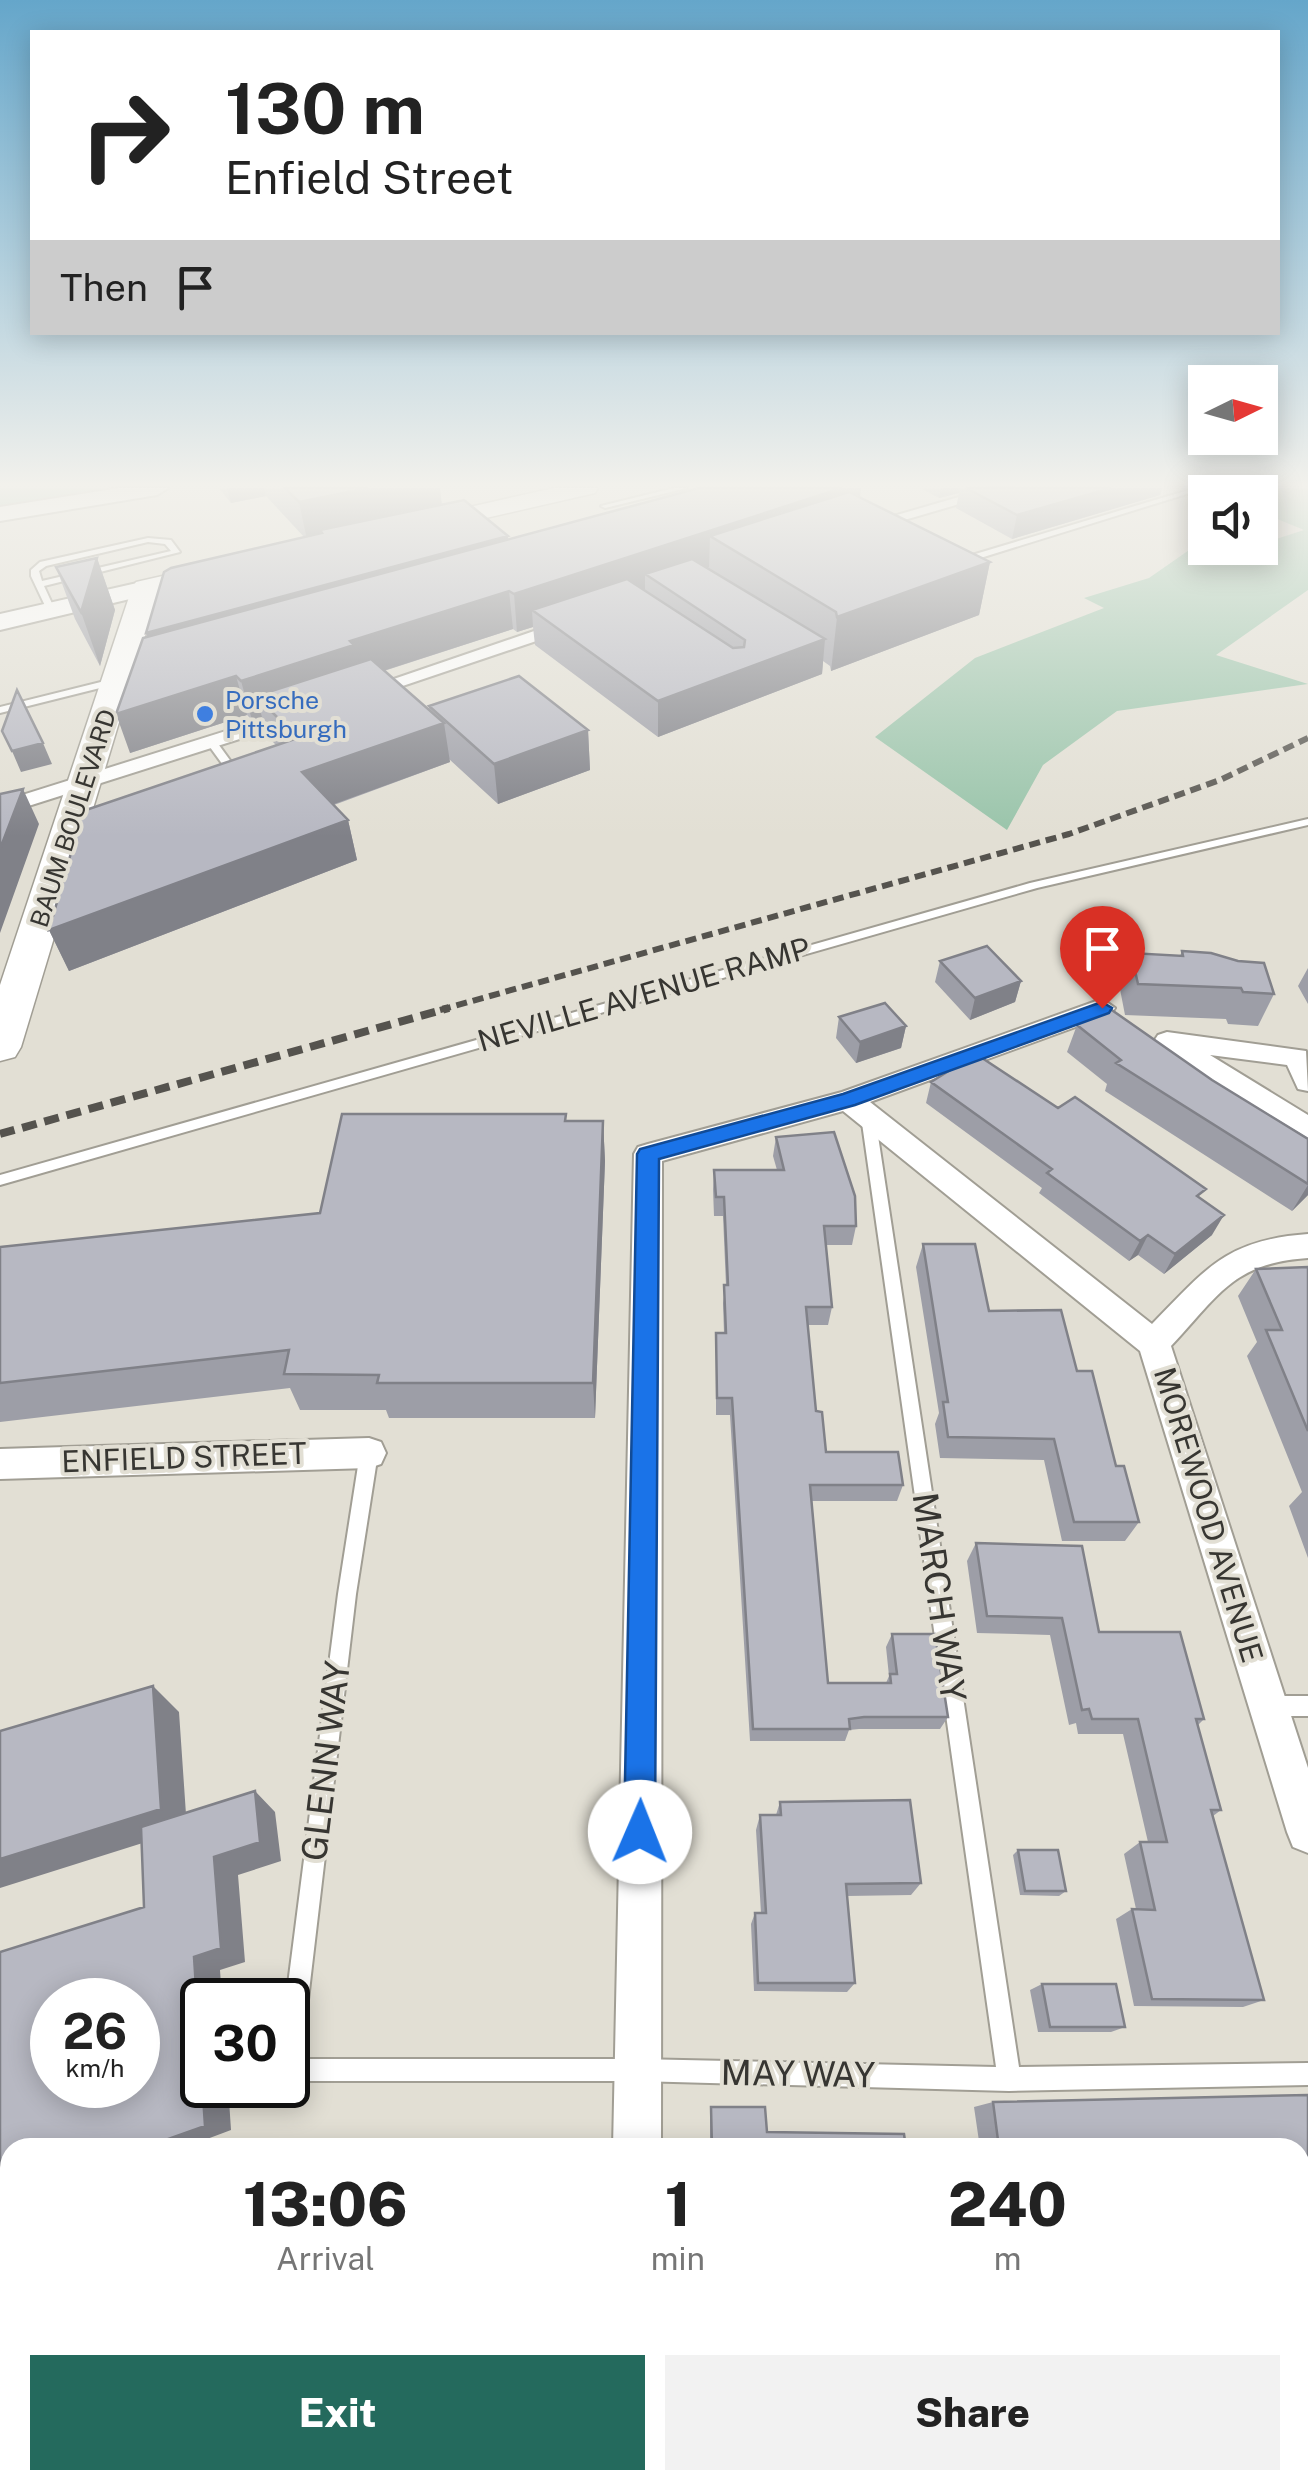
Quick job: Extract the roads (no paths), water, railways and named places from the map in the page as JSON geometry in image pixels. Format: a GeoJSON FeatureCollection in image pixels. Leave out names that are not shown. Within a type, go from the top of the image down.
{"type":"FeatureCollection","features":[{"type":"Feature","properties":{"kind":"main road"},"geometry":{"type":"LineString","coordinates":[[0,622],[76,604]]}},
{"type":"Feature","properties":{"kind":"main road","name":"BAUM BOULEVARD"},"geometry":{"type":"LineString","coordinates":[[0,1047],[82,786],[125,679],[142,604]]}},
{"type":"Feature","properties":{"kind":"street"},"geometry":{"type":"LineString","coordinates":[[0,809],[82,786],[592,616]]}},
{"type":"Feature","properties":{"kind":"street"},"geometry":{"type":"LineString","coordinates":[[636,2138],[648,1154],[858,1108],[1102,1008]]}},
{"type":"Feature","properties":{"kind":"street"},"geometry":{"type":"LineString","coordinates":[[1308,1082],[1297,1057],[1167,1042],[1308,1128]]}},
{"type":"Feature","properties":{"kind":"street","name":"MOREWOOD AVENUE"},"geometry":{"type":"LineString","coordinates":[[858,1108],[1154,1342],[1308,1832]]}},
{"type":"Feature","properties":{"kind":"street"},"geometry":{"type":"LineString","coordinates":[[1154,1342],[1224,1270],[1266,1249],[1308,1246]]}},
{"type":"Feature","properties":{"kind":"street","name":"ENFIELD STREET"},"geometry":{"type":"LineString","coordinates":[[0,1464],[369,1453]]}},
{"type":"Feature","properties":{"kind":"lane"},"geometry":{"type":"LineString","coordinates":[[49,604],[51,610]]}},
{"type":"Feature","properties":{"kind":"lane"},"geometry":{"type":"LineString","coordinates":[[0,710],[125,679]]}},
{"type":"Feature","properties":{"kind":"lane"},"geometry":{"type":"LineString","coordinates":[[212,743],[241,778],[219,780]]}},
{"type":"Feature","properties":{"kind":"lane","name":"NEVILLE AVENUE RAMP"},"geometry":{"type":"LineString","coordinates":[[0,1180],[1034,885],[1308,824]]}},
{"type":"Feature","properties":{"kind":"lane","name":"MARCH WAY"},"geometry":{"type":"LineString","coordinates":[[858,1108],[1009,2079]]}},
{"type":"Feature","properties":{"kind":"lane","name":"GLENN WAY"},"geometry":{"type":"LineString","coordinates":[[299,1978],[347,1594],[369,1453]]}},
{"type":"Feature","properties":{"kind":"lane"},"geometry":{"type":"LineString","coordinates":[[1268,1706],[1308,1706]]}},
{"type":"Feature","properties":{"kind":"lane","name":"MAY WAY"},"geometry":{"type":"LineString","coordinates":[[310,2070],[637,2070],[1009,2079],[1308,2074]]}},
{"type":"Feature","properties":{"kind":"railway"},"geometry":{"type":"LineString","coordinates":[[440,1010],[1069,834],[1220,780],[1308,738]]}},
{"type":"Feature","properties":{"kind":"railway"},"geometry":{"type":"LineString","coordinates":[[0,1134],[449,1008]]}},
{"type":"Feature","properties":{"kind":"place","name":"Porsche Pittsburgh"},"geometry":{"type":"Point","coordinates":[205,714]}}]}
